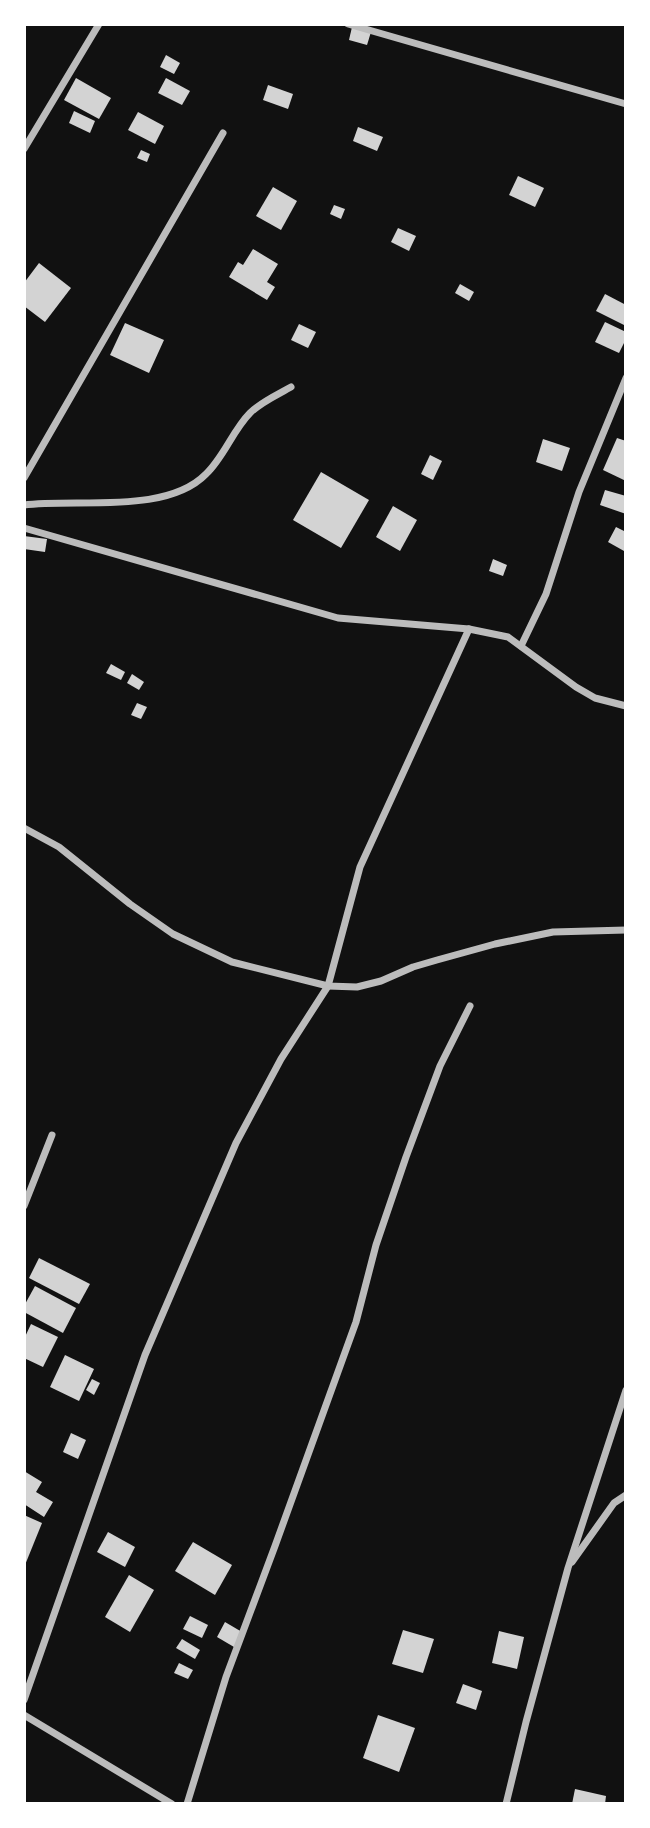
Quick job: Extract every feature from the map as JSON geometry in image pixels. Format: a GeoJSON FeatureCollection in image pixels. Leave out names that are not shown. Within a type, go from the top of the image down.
{"type":"FeatureCollection","features":[{"type":"Feature","properties":{"kind":"street"},"geometry":{"type":"LineString","coordinates":[[24,149],[99,24]]}},
{"type":"Feature","properties":{"kind":"street"},"geometry":{"type":"LineString","coordinates":[[348,24],[625,104]]}},
{"type":"Feature","properties":{"kind":"street"},"geometry":{"type":"LineString","coordinates":[[24,478],[223,134]]}},
{"type":"Feature","properties":{"kind":"street"},"geometry":{"type":"LineString","coordinates":[[521,646],[546,594],[579,492],[625,378]]}},
{"type":"Feature","properties":{"kind":"street"},"geometry":{"type":"LineString","coordinates":[[24,505],[127,502],[183,489],[205,476],[250,413],[291,387]]}},
{"type":"Feature","properties":{"kind":"street"},"geometry":{"type":"LineString","coordinates":[[24,528],[338,618],[469,629],[508,637],[576,687],[596,698],[625,706]]}},
{"type":"Feature","properties":{"kind":"street"},"geometry":{"type":"LineString","coordinates":[[24,1700],[145,1355],[236,1143],[281,1059],[328,986],[360,867],[469,629]]}},
{"type":"Feature","properties":{"kind":"street"},"geometry":{"type":"LineString","coordinates":[[24,828],[59,847],[130,904],[173,934],[232,962],[328,986],[358,987],[437,960],[553,932],[625,930]]}},
{"type":"Feature","properties":{"kind":"street"},"geometry":{"type":"LineString","coordinates":[[187,1804],[226,1676],[356,1322],[376,1245],[406,1157],[440,1066],[470,1006]]}},
{"type":"Feature","properties":{"kind":"street"},"geometry":{"type":"LineString","coordinates":[[24,1206],[52,1135]]}},
{"type":"Feature","properties":{"kind":"street"},"geometry":{"type":"LineString","coordinates":[[506,1804],[568,1568],[625,1390]]}},
{"type":"Feature","properties":{"kind":"street"},"geometry":{"type":"LineString","coordinates":[[568,1568],[614,1503],[625,1495]]}},
{"type":"Feature","properties":{"kind":"street"},"geometry":{"type":"LineString","coordinates":[[24,1715],[172,1804]]}},
{"type":"Feature","properties":{"kind":"building"},"geometry":{"type":"Polygon","coordinates":[[[352,27],[371,32],[367,45],[349,40],[352,27]]]}},
{"type":"Feature","properties":{"kind":"building"},"geometry":{"type":"Polygon","coordinates":[[[166,55],[180,63],[174,74],[160,67],[166,55]]]}},
{"type":"Feature","properties":{"kind":"building"},"geometry":{"type":"Polygon","coordinates":[[[76,78],[111,98],[99,119],[64,100],[76,78]]]}},
{"type":"Feature","properties":{"kind":"building"},"geometry":{"type":"Polygon","coordinates":[[[166,78],[190,91],[182,105],[158,93],[166,78]]]}},
{"type":"Feature","properties":{"kind":"building"},"geometry":{"type":"Polygon","coordinates":[[[268,85],[293,94],[288,109],[263,100],[268,85]]]}},
{"type":"Feature","properties":{"kind":"building"},"geometry":{"type":"Polygon","coordinates":[[[74,111],[95,121],[90,133],[69,123],[74,111]]]}},
{"type":"Feature","properties":{"kind":"building"},"geometry":{"type":"Polygon","coordinates":[[[138,112],[164,126],[155,144],[128,130],[138,112]]]}},
{"type":"Feature","properties":{"kind":"building"},"geometry":{"type":"Polygon","coordinates":[[[358,127],[383,137],[377,151],[353,141],[358,127]]]}},
{"type":"Feature","properties":{"kind":"building"},"geometry":{"type":"Polygon","coordinates":[[[141,150],[150,154],[147,162],[137,158],[141,150]]]}},
{"type":"Feature","properties":{"kind":"building"},"geometry":{"type":"Polygon","coordinates":[[[518,176],[544,188],[535,207],[509,195],[518,176]]]}},
{"type":"Feature","properties":{"kind":"building"},"geometry":{"type":"Polygon","coordinates":[[[273,187],[297,201],[281,230],[256,216],[273,187]]]}},
{"type":"Feature","properties":{"kind":"building"},"geometry":{"type":"Polygon","coordinates":[[[334,205],[345,209],[341,219],[330,214],[334,205]]]}},
{"type":"Feature","properties":{"kind":"building"},"geometry":{"type":"Polygon","coordinates":[[[398,228],[416,236],[409,251],[391,242],[398,228]]]}},
{"type":"Feature","properties":{"kind":"building"},"geometry":{"type":"Polygon","coordinates":[[[253,249],[278,264],[267,282],[275,287],[267,300],[229,277],[238,262],[243,265],[253,249]]]}},
{"type":"Feature","properties":{"kind":"building"},"geometry":{"type":"Polygon","coordinates":[[[39,263],[71,288],[45,322],[24,306],[24,283],[39,263]]]}},
{"type":"Feature","properties":{"kind":"building"},"geometry":{"type":"Polygon","coordinates":[[[460,284],[474,292],[469,301],[455,293],[460,284]]]}},
{"type":"Feature","properties":{"kind":"building"},"geometry":{"type":"Polygon","coordinates":[[[605,294],[626,305],[626,326],[596,311],[605,294]]]}},
{"type":"Feature","properties":{"kind":"building"},"geometry":{"type":"Polygon","coordinates":[[[605,322],[626,332],[626,339],[619,353],[595,342],[605,322]]]}},
{"type":"Feature","properties":{"kind":"building"},"geometry":{"type":"Polygon","coordinates":[[[125,323],[164,340],[149,373],[110,355],[125,323]]]}},
{"type":"Feature","properties":{"kind":"building"},"geometry":{"type":"Polygon","coordinates":[[[299,324],[316,332],[308,348],[291,340],[299,324]]]}},
{"type":"Feature","properties":{"kind":"building"},"geometry":{"type":"Polygon","coordinates":[[[617,438],[626,441],[626,481],[603,470],[617,438]]]}},
{"type":"Feature","properties":{"kind":"building"},"geometry":{"type":"Polygon","coordinates":[[[543,439],[570,448],[562,471],[536,462],[543,439]]]}},
{"type":"Feature","properties":{"kind":"building"},"geometry":{"type":"Polygon","coordinates":[[[430,455],[442,461],[433,480],[421,474],[430,455]]]}},
{"type":"Feature","properties":{"kind":"building"},"geometry":{"type":"Polygon","coordinates":[[[321,472],[369,500],[341,548],[293,520],[321,472]]]}},
{"type":"Feature","properties":{"kind":"building"},"geometry":{"type":"Polygon","coordinates":[[[605,490],[626,496],[626,514],[600,505],[605,490]]]}},
{"type":"Feature","properties":{"kind":"building"},"geometry":{"type":"Polygon","coordinates":[[[393,506],[417,520],[400,551],[376,537],[393,506]]]}},
{"type":"Feature","properties":{"kind":"building"},"geometry":{"type":"Polygon","coordinates":[[[616,527],[626,532],[624,551],[608,542],[616,527]]]}},
{"type":"Feature","properties":{"kind":"building"},"geometry":{"type":"Polygon","coordinates":[[[24,536],[47,539],[45,552],[24,549],[24,536]]]}},
{"type":"Feature","properties":{"kind":"building"},"geometry":{"type":"Polygon","coordinates":[[[493,559],[507,565],[503,576],[489,571],[493,559]]]}},
{"type":"Feature","properties":{"kind":"building"},"geometry":{"type":"Polygon","coordinates":[[[111,664],[125,672],[121,680],[106,673],[111,664]]]}},
{"type":"Feature","properties":{"kind":"building"},"geometry":{"type":"Polygon","coordinates":[[[132,674],[144,682],[139,690],[127,683],[132,674]]]}},
{"type":"Feature","properties":{"kind":"building"},"geometry":{"type":"Polygon","coordinates":[[[137,703],[147,707],[141,719],[131,715],[137,703]]]}},
{"type":"Feature","properties":{"kind":"building"},"geometry":{"type":"Polygon","coordinates":[[[39,1258],[90,1284],[79,1304],[29,1278],[39,1258]]]}},
{"type":"Feature","properties":{"kind":"building"},"geometry":{"type":"Polygon","coordinates":[[[35,1286],[76,1308],[63,1333],[24,1312],[24,1306],[35,1286]]]}},
{"type":"Feature","properties":{"kind":"building"},"geometry":{"type":"Polygon","coordinates":[[[31,1324],[58,1337],[43,1367],[24,1358],[24,1339],[31,1324]]]}},
{"type":"Feature","properties":{"kind":"building"},"geometry":{"type":"Polygon","coordinates":[[[65,1355],[94,1369],[79,1401],[50,1387],[65,1355]]]}},
{"type":"Feature","properties":{"kind":"building"},"geometry":{"type":"Polygon","coordinates":[[[92,1379],[100,1383],[94,1395],[86,1390],[92,1379]]]}},
{"type":"Feature","properties":{"kind":"building"},"geometry":{"type":"Polygon","coordinates":[[[71,1433],[86,1440],[78,1459],[63,1452],[71,1433]]]}},
{"type":"Feature","properties":{"kind":"building"},"geometry":{"type":"Polygon","coordinates":[[[24,1471],[42,1482],[36,1492],[53,1502],[44,1517],[24,1504],[24,1471]]]}},
{"type":"Feature","properties":{"kind":"building"},"geometry":{"type":"Polygon","coordinates":[[[24,1515],[42,1523],[25,1565],[24,1565],[24,1515]]]}},
{"type":"Feature","properties":{"kind":"building"},"geometry":{"type":"Polygon","coordinates":[[[108,1532],[135,1547],[125,1567],[97,1552],[108,1532]]]}},
{"type":"Feature","properties":{"kind":"building"},"geometry":{"type":"Polygon","coordinates":[[[193,1542],[232,1565],[215,1595],[175,1571],[193,1542]]]}},
{"type":"Feature","properties":{"kind":"building"},"geometry":{"type":"Polygon","coordinates":[[[129,1575],[154,1590],[130,1632],[105,1617],[129,1575]]]}},
{"type":"Feature","properties":{"kind":"building"},"geometry":{"type":"Polygon","coordinates":[[[190,1616],[208,1625],[202,1638],[183,1629],[190,1616]]]}},
{"type":"Feature","properties":{"kind":"building"},"geometry":{"type":"Polygon","coordinates":[[[225,1622],[242,1632],[234,1647],[217,1637],[225,1622]]]}},
{"type":"Feature","properties":{"kind":"building"},"geometry":{"type":"Polygon","coordinates":[[[403,1630],[434,1639],[423,1673],[392,1664],[403,1630]]]}},
{"type":"Feature","properties":{"kind":"building"},"geometry":{"type":"Polygon","coordinates":[[[499,1631],[524,1637],[517,1669],[492,1663],[499,1631]]]}},
{"type":"Feature","properties":{"kind":"building"},"geometry":{"type":"Polygon","coordinates":[[[182,1639],[200,1650],[195,1659],[176,1648],[182,1639]]]}},
{"type":"Feature","properties":{"kind":"building"},"geometry":{"type":"Polygon","coordinates":[[[179,1663],[193,1670],[188,1679],[174,1673],[179,1663]]]}},
{"type":"Feature","properties":{"kind":"building"},"geometry":{"type":"Polygon","coordinates":[[[463,1684],[482,1691],[476,1710],[456,1703],[463,1684]]]}},
{"type":"Feature","properties":{"kind":"building"},"geometry":{"type":"Polygon","coordinates":[[[378,1715],[415,1728],[399,1772],[363,1758],[378,1715]]]}},
{"type":"Feature","properties":{"kind":"building"},"geometry":{"type":"Polygon","coordinates":[[[575,1789],[606,1796],[605,1804],[572,1804],[575,1789]]]}}]}
